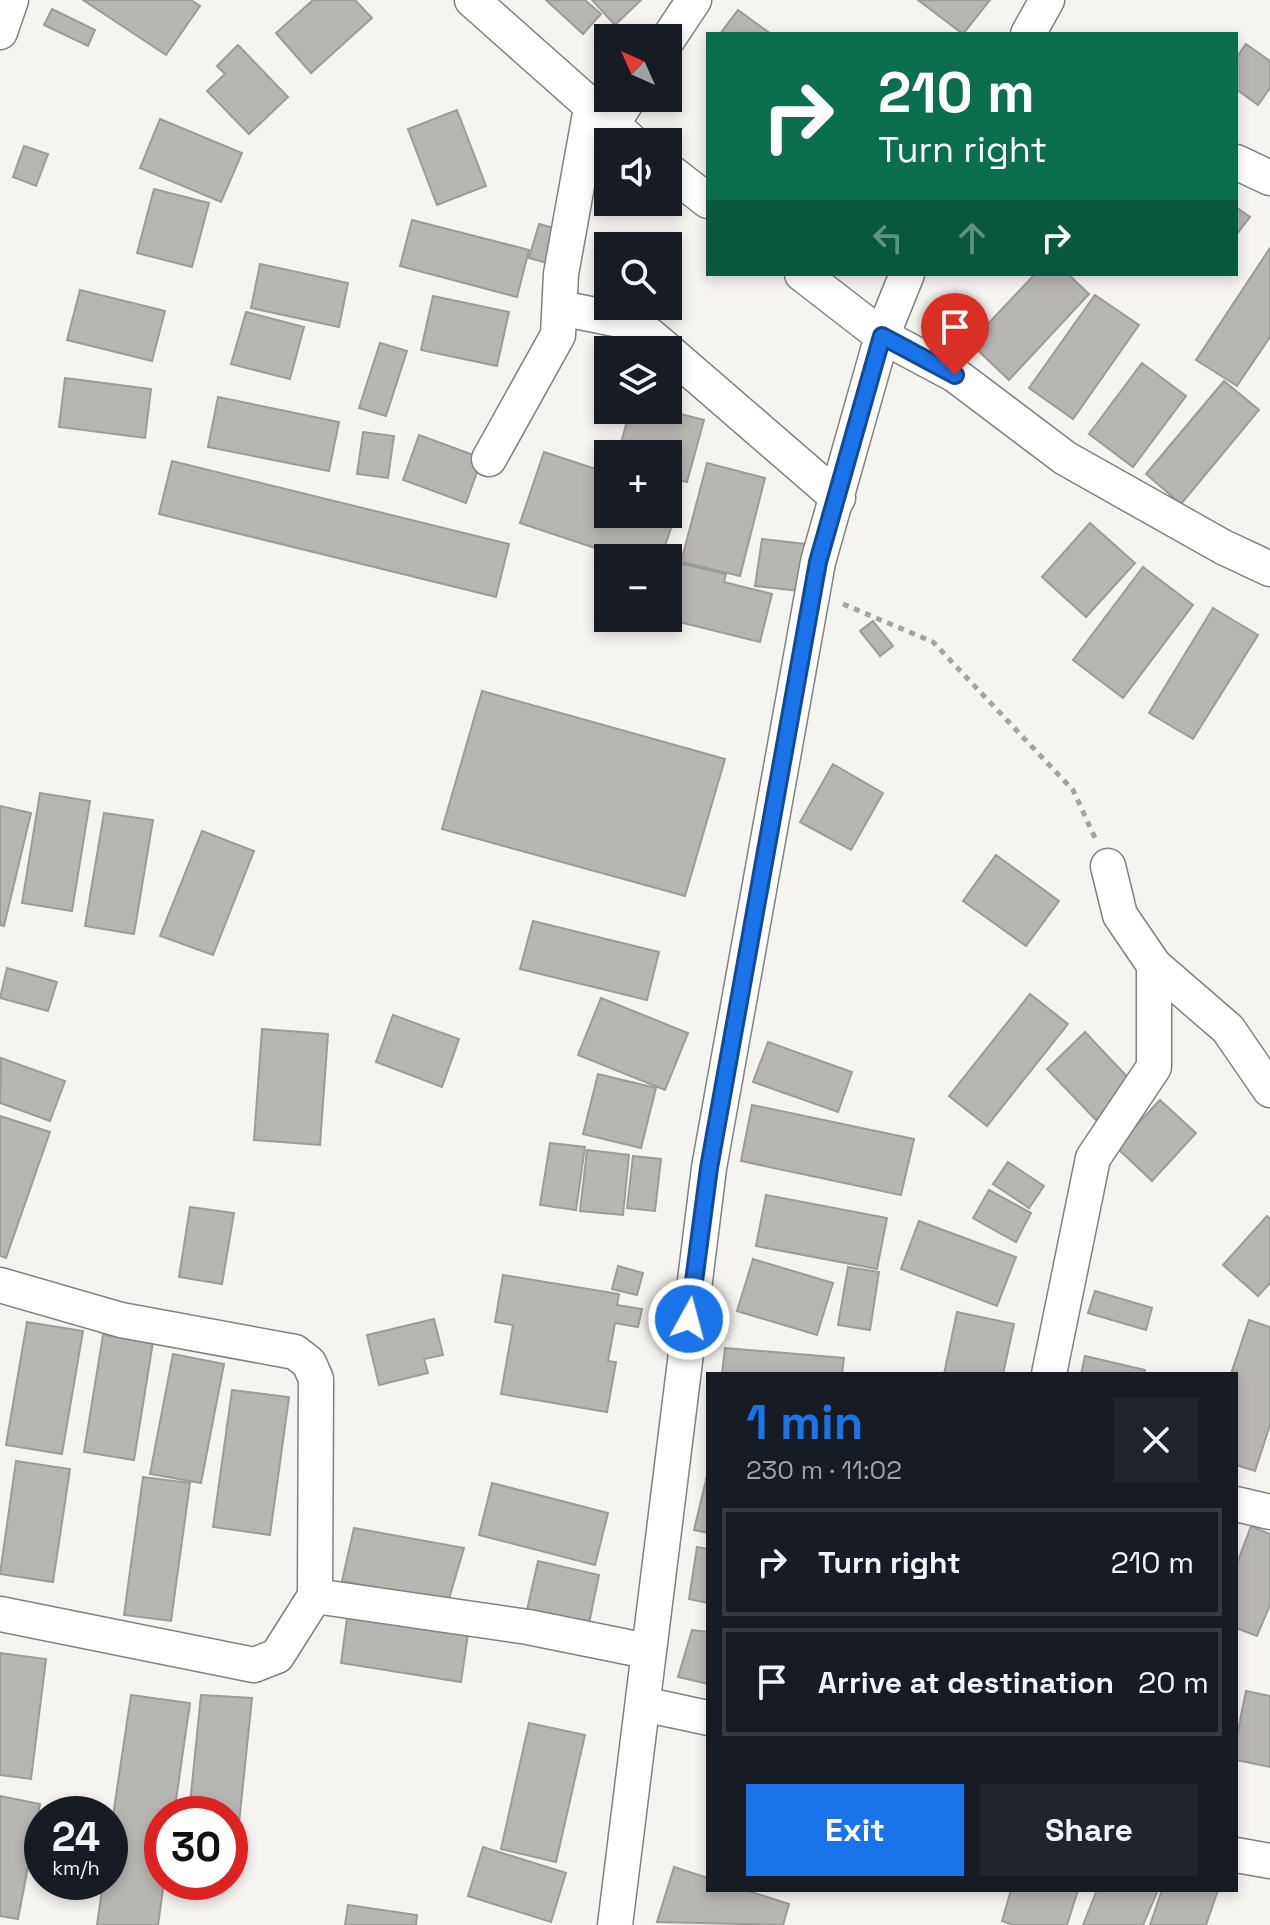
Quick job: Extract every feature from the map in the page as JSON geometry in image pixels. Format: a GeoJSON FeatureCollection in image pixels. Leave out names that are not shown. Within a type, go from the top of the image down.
{"type":"FeatureCollection","features":[{"type":"Feature","properties":{"kind":"street"},"geometry":{"type":"LineString","coordinates":[[0,32],[11,0]]}},
{"type":"Feature","properties":{"kind":"street"},"geometry":{"type":"LineString","coordinates":[[472,0],[616,118],[561,274],[558,335],[489,459]]}},
{"type":"Feature","properties":{"kind":"street"},"geometry":{"type":"LineString","coordinates":[[678,24],[694,0]]}},
{"type":"Feature","properties":{"kind":"street"},"geometry":{"type":"LineString","coordinates":[[1029,32],[1047,0]]}},
{"type":"Feature","properties":{"kind":"street"},"geometry":{"type":"LineString","coordinates":[[1238,163],[1270,178]]}},
{"type":"Feature","properties":{"kind":"street"},"geometry":{"type":"LineString","coordinates":[[682,181],[706,199]]}},
{"type":"Feature","properties":{"kind":"street"},"geometry":{"type":"LineString","coordinates":[[805,276],[882,336],[955,375],[1065,458],[1223,547],[1270,569]]}},
{"type":"Feature","properties":{"kind":"street"},"geometry":{"type":"LineString","coordinates":[[615,1925],[709,1168],[813,592],[882,336],[906,276]]}},
{"type":"Feature","properties":{"kind":"street"},"geometry":{"type":"LineString","coordinates":[[560,308],[635,323],[650,336]]}},
{"type":"Feature","properties":{"kind":"street"},"geometry":{"type":"LineString","coordinates":[[682,364],[838,498]]}},
{"type":"Feature","properties":{"kind":"street"},"geometry":{"type":"LineString","coordinates":[[1108,866],[1120,915],[1154,965],[1228,1029],[1270,1090]]}},
{"type":"Feature","properties":{"kind":"street"},"geometry":{"type":"LineString","coordinates":[[1049,1372],[1093,1158],[1154,1067],[1154,965]]}},
{"type":"Feature","properties":{"kind":"street"},"geometry":{"type":"LineString","coordinates":[[0,1285],[121,1320],[295,1352],[309,1363],[316,1379],[315,1596],[277,1656],[254,1665],[0,1614]]}},
{"type":"Feature","properties":{"kind":"street"},"geometry":{"type":"LineString","coordinates":[[1238,1504],[1270,1512]]}},
{"type":"Feature","properties":{"kind":"street"},"geometry":{"type":"LineString","coordinates":[[315,1596],[528,1627],[647,1651]]}},
{"type":"Feature","properties":{"kind":"street"},"geometry":{"type":"LineString","coordinates":[[643,1704],[706,1718]]}},
{"type":"Feature","properties":{"kind":"street"},"geometry":{"type":"LineString","coordinates":[[1238,1855],[1270,1861]]}},
{"type":"Feature","properties":{"kind":"path"},"geometry":{"type":"LineString","coordinates":[[813,592],[933,642],[1073,790],[1108,866]]}},
{"type":"Feature","properties":{"kind":"building"},"geometry":{"type":"Polygon","coordinates":[[[83,0],[191,0],[200,6],[166,55],[83,0]]]}},
{"type":"Feature","properties":{"kind":"building"},"geometry":{"type":"Polygon","coordinates":[[[313,0],[355,0],[372,18],[311,73],[276,33],[313,0]]]}},
{"type":"Feature","properties":{"kind":"building"},"geometry":{"type":"Polygon","coordinates":[[[546,0],[585,0],[601,14],[583,34],[546,0]]]}},
{"type":"Feature","properties":{"kind":"building"},"geometry":{"type":"Polygon","coordinates":[[[592,0],[641,0],[616,24],[592,0]]]}},
{"type":"Feature","properties":{"kind":"building"},"geometry":{"type":"Polygon","coordinates":[[[918,0],[990,0],[965,32],[918,0]]]}},
{"type":"Feature","properties":{"kind":"building"},"geometry":{"type":"Polygon","coordinates":[[[52,9],[95,30],[88,46],[44,25],[52,9]]]}},
{"type":"Feature","properties":{"kind":"building"},"geometry":{"type":"Polygon","coordinates":[[[738,10],[768,32],[722,32],[738,10]]]}},
{"type":"Feature","properties":{"kind":"building"},"geometry":{"type":"Polygon","coordinates":[[[1246,44],[1270,61],[1270,88],[1258,105],[1238,90],[1238,55],[1246,44]]]}},
{"type":"Feature","properties":{"kind":"building"},"geometry":{"type":"Polygon","coordinates":[[[238,45],[288,97],[249,134],[207,91],[225,74],[217,66],[238,45]]]}},
{"type":"Feature","properties":{"kind":"building"},"geometry":{"type":"Polygon","coordinates":[[[457,110],[486,186],[437,205],[408,129],[457,110]]]}},
{"type":"Feature","properties":{"kind":"building"},"geometry":{"type":"Polygon","coordinates":[[[160,119],[242,153],[221,202],[140,168],[160,119]]]}},
{"type":"Feature","properties":{"kind":"building"},"geometry":{"type":"Polygon","coordinates":[[[24,146],[48,154],[36,186],[13,177],[24,146]]]}},
{"type":"Feature","properties":{"kind":"building"},"geometry":{"type":"Polygon","coordinates":[[[154,189],[209,203],[192,267],[137,253],[154,189]]]}},
{"type":"Feature","properties":{"kind":"building"},"geometry":{"type":"Polygon","coordinates":[[[1238,208],[1250,217],[1238,232],[1238,208]]]}},
{"type":"Feature","properties":{"kind":"building"},"geometry":{"type":"Polygon","coordinates":[[[412,220],[529,250],[517,297],[400,266],[412,220]]]}},
{"type":"Feature","properties":{"kind":"building"},"geometry":{"type":"Polygon","coordinates":[[[539,224],[565,231],[555,265],[529,258],[539,224]]]}},
{"type":"Feature","properties":{"kind":"building"},"geometry":{"type":"Polygon","coordinates":[[[1270,248],[1270,337],[1237,386],[1196,360],[1270,248]]]}},
{"type":"Feature","properties":{"kind":"building"},"geometry":{"type":"Polygon","coordinates":[[[260,264],[348,283],[339,327],[251,308],[260,264]]]}},
{"type":"Feature","properties":{"kind":"building"},"geometry":{"type":"Polygon","coordinates":[[[1033,276],[1070,276],[1089,294],[1009,380],[970,343],[1033,276]]]}},
{"type":"Feature","properties":{"kind":"building"},"geometry":{"type":"Polygon","coordinates":[[[80,290],[165,311],[152,361],[67,340],[80,290]]]}},
{"type":"Feature","properties":{"kind":"building"},"geometry":{"type":"Polygon","coordinates":[[[1095,295],[1139,325],[1073,419],[1029,388],[1095,295]]]}},
{"type":"Feature","properties":{"kind":"building"},"geometry":{"type":"Polygon","coordinates":[[[433,296],[509,312],[497,366],[421,350],[433,296]]]}},
{"type":"Feature","properties":{"kind":"building"},"geometry":{"type":"Polygon","coordinates":[[[246,312],[304,327],[290,379],[231,364],[246,312]]]}},
{"type":"Feature","properties":{"kind":"building"},"geometry":{"type":"Polygon","coordinates":[[[380,343],[407,351],[386,416],[359,408],[380,343]]]}},
{"type":"Feature","properties":{"kind":"building"},"geometry":{"type":"Polygon","coordinates":[[[1142,363],[1186,396],[1133,467],[1089,434],[1142,363]]]}},
{"type":"Feature","properties":{"kind":"building"},"geometry":{"type":"Polygon","coordinates":[[[65,378],[151,389],[145,438],[59,427],[65,378]]]}},
{"type":"Feature","properties":{"kind":"building"},"geometry":{"type":"Polygon","coordinates":[[[1224,381],[1259,410],[1181,504],[1146,474],[1224,381]]]}},
{"type":"Feature","properties":{"kind":"building"},"geometry":{"type":"Polygon","coordinates":[[[218,397],[339,422],[329,471],[208,447],[218,397]]]}},
{"type":"Feature","properties":{"kind":"building"},"geometry":{"type":"Polygon","coordinates":[[[682,414],[704,420],[687,482],[682,481],[682,440],[622,440],[626,424],[682,424],[682,414]]]}},
{"type":"Feature","properties":{"kind":"building"},"geometry":{"type":"Polygon","coordinates":[[[363,432],[394,436],[388,478],[357,474],[363,432]]]}},
{"type":"Feature","properties":{"kind":"building"},"geometry":{"type":"Polygon","coordinates":[[[419,435],[482,458],[466,503],[403,480],[419,435]]]}},
{"type":"Feature","properties":{"kind":"building"},"geometry":{"type":"Polygon","coordinates":[[[544,452],[594,468],[594,528],[671,528],[666,544],[594,544],[594,548],[520,523],[544,452]]]}},
{"type":"Feature","properties":{"kind":"building"},"geometry":{"type":"Polygon","coordinates":[[[172,461],[509,544],[496,597],[159,514],[172,461]]]}},
{"type":"Feature","properties":{"kind":"building"},"geometry":{"type":"Polygon","coordinates":[[[707,463],[765,478],[740,576],[682,562],[707,463]]]}},
{"type":"Feature","properties":{"kind":"building"},"geometry":{"type":"Polygon","coordinates":[[[1090,523],[1135,563],[1086,617],[1042,577],[1090,523]]]}},
{"type":"Feature","properties":{"kind":"building"},"geometry":{"type":"Polygon","coordinates":[[[762,539],[805,544],[799,591],[755,586],[762,539]]]}},
{"type":"Feature","properties":{"kind":"building"},"geometry":{"type":"Polygon","coordinates":[[[682,564],[726,574],[724,582],[772,594],[760,642],[682,623],[682,564]]]}},
{"type":"Feature","properties":{"kind":"building"},"geometry":{"type":"Polygon","coordinates":[[[1143,567],[1193,605],[1123,698],[1073,660],[1143,567]]]}},
{"type":"Feature","properties":{"kind":"building"},"geometry":{"type":"Polygon","coordinates":[[[1213,608],[1258,635],[1193,739],[1149,713],[1213,608]]]}},
{"type":"Feature","properties":{"kind":"building"},"geometry":{"type":"Polygon","coordinates":[[[873,621],[893,646],[880,656],[860,631],[873,621]]]}},
{"type":"Feature","properties":{"kind":"building"},"geometry":{"type":"Polygon","coordinates":[[[482,691],[725,759],[685,896],[442,829],[482,691]]]}},
{"type":"Feature","properties":{"kind":"building"},"geometry":{"type":"Polygon","coordinates":[[[833,764],[883,793],[851,850],[800,822],[833,764]]]}},
{"type":"Feature","properties":{"kind":"building"},"geometry":{"type":"Polygon","coordinates":[[[40,793],[90,801],[72,911],[22,903],[40,793]]]}},
{"type":"Feature","properties":{"kind":"building"},"geometry":{"type":"Polygon","coordinates":[[[0,806],[31,813],[4,926],[0,925],[0,806]]]}},
{"type":"Feature","properties":{"kind":"building"},"geometry":{"type":"Polygon","coordinates":[[[104,813],[153,820],[134,934],[85,926],[104,813]]]}},
{"type":"Feature","properties":{"kind":"building"},"geometry":{"type":"Polygon","coordinates":[[[202,831],[254,851],[213,955],[160,936],[202,831]]]}},
{"type":"Feature","properties":{"kind":"building"},"geometry":{"type":"Polygon","coordinates":[[[996,855],[1059,901],[1026,946],[963,901],[996,855]]]}},
{"type":"Feature","properties":{"kind":"building"},"geometry":{"type":"Polygon","coordinates":[[[533,921],[659,952],[647,1000],[520,969],[533,921]]]}},
{"type":"Feature","properties":{"kind":"building"},"geometry":{"type":"Polygon","coordinates":[[[7,968],[57,982],[48,1011],[0,998],[7,968]]]}},
{"type":"Feature","properties":{"kind":"building"},"geometry":{"type":"Polygon","coordinates":[[[1030,994],[1068,1024],[987,1126],[949,1096],[1030,994]]]}},
{"type":"Feature","properties":{"kind":"building"},"geometry":{"type":"Polygon","coordinates":[[[601,998],[688,1033],[665,1090],[578,1055],[601,998]]]}},
{"type":"Feature","properties":{"kind":"building"},"geometry":{"type":"Polygon","coordinates":[[[393,1015],[459,1039],[442,1087],[376,1062],[393,1015]]]}},
{"type":"Feature","properties":{"kind":"building"},"geometry":{"type":"Polygon","coordinates":[[[262,1029],[328,1034],[320,1145],[254,1140],[262,1029]]]}},
{"type":"Feature","properties":{"kind":"building"},"geometry":{"type":"Polygon","coordinates":[[[1085,1032],[1134,1084],[1096,1120],[1047,1069],[1085,1032]]]}},
{"type":"Feature","properties":{"kind":"building"},"geometry":{"type":"Polygon","coordinates":[[[768,1042],[852,1072],[838,1112],[753,1082],[768,1042]]]}},
{"type":"Feature","properties":{"kind":"building"},"geometry":{"type":"Polygon","coordinates":[[[1,1058],[65,1081],[50,1121],[0,1103],[1,1058]]]}},
{"type":"Feature","properties":{"kind":"building"},"geometry":{"type":"Polygon","coordinates":[[[598,1074],[656,1088],[641,1148],[583,1134],[598,1074]]]}},
{"type":"Feature","properties":{"kind":"building"},"geometry":{"type":"Polygon","coordinates":[[[1160,1100],[1196,1133],[1152,1181],[1116,1147],[1160,1100]]]}},
{"type":"Feature","properties":{"kind":"building"},"geometry":{"type":"Polygon","coordinates":[[[752,1105],[914,1139],[901,1195],[741,1161],[752,1105]]]}},
{"type":"Feature","properties":{"kind":"building"},"geometry":{"type":"Polygon","coordinates":[[[0,1116],[50,1132],[6,1258],[0,1256],[0,1116]]]}},
{"type":"Feature","properties":{"kind":"building"},"geometry":{"type":"Polygon","coordinates":[[[550,1143],[585,1147],[576,1210],[540,1205],[550,1143]]]}},
{"type":"Feature","properties":{"kind":"building"},"geometry":{"type":"Polygon","coordinates":[[[587,1150],[629,1155],[623,1215],[580,1211],[587,1150]]]}},
{"type":"Feature","properties":{"kind":"building"},"geometry":{"type":"Polygon","coordinates":[[[633,1156],[661,1159],[655,1211],[627,1208],[633,1156]]]}},
{"type":"Feature","properties":{"kind":"building"},"geometry":{"type":"Polygon","coordinates":[[[1008,1162],[1044,1186],[1029,1208],[993,1184],[1008,1162]]]}},
{"type":"Feature","properties":{"kind":"building"},"geometry":{"type":"Polygon","coordinates":[[[989,1190],[1031,1213],[1016,1242],[973,1218],[989,1190]]]}},
{"type":"Feature","properties":{"kind":"building"},"geometry":{"type":"Polygon","coordinates":[[[766,1195],[887,1218],[877,1269],[756,1246],[766,1195]]]}},
{"type":"Feature","properties":{"kind":"building"},"geometry":{"type":"Polygon","coordinates":[[[190,1207],[234,1213],[222,1284],[179,1277],[190,1207]]]}},
{"type":"Feature","properties":{"kind":"building"},"geometry":{"type":"Polygon","coordinates":[[[1267,1216],[1270,1219],[1270,1283],[1258,1296],[1223,1265],[1267,1216]]]}},
{"type":"Feature","properties":{"kind":"building"},"geometry":{"type":"Polygon","coordinates":[[[919,1221],[1016,1257],[997,1306],[901,1269],[919,1221]]]}},
{"type":"Feature","properties":{"kind":"building"},"geometry":{"type":"Polygon","coordinates":[[[753,1259],[833,1283],[817,1335],[737,1311],[753,1259]]]}},
{"type":"Feature","properties":{"kind":"building"},"geometry":{"type":"Polygon","coordinates":[[[618,1266],[643,1273],[637,1295],[612,1289],[618,1266]]]}},
{"type":"Feature","properties":{"kind":"building"},"geometry":{"type":"Polygon","coordinates":[[[848,1267],[879,1272],[870,1330],[838,1325],[848,1267]]]}},
{"type":"Feature","properties":{"kind":"building"},"geometry":{"type":"Polygon","coordinates":[[[503,1275],[619,1294],[617,1305],[642,1309],[638,1327],[615,1323],[608,1361],[616,1362],[607,1412],[501,1394],[513,1325],[495,1322],[503,1275]]]}},
{"type":"Feature","properties":{"kind":"building"},"geometry":{"type":"Polygon","coordinates":[[[1095,1291],[1152,1308],[1146,1330],[1088,1313],[1095,1291]]]}},
{"type":"Feature","properties":{"kind":"building"},"geometry":{"type":"Polygon","coordinates":[[[957,1312],[1014,1324],[1003,1372],[944,1372],[957,1312]]]}},
{"type":"Feature","properties":{"kind":"building"},"geometry":{"type":"Polygon","coordinates":[[[434,1319],[443,1355],[424,1359],[428,1373],[379,1385],[367,1335],[434,1319]]]}},
{"type":"Feature","properties":{"kind":"building"},"geometry":{"type":"Polygon","coordinates":[[[1249,1320],[1270,1327],[1270,1425],[1255,1471],[1238,1466],[1238,1372],[1232,1372],[1249,1320]]]}},
{"type":"Feature","properties":{"kind":"building"},"geometry":{"type":"Polygon","coordinates":[[[27,1322],[83,1331],[62,1454],[6,1445],[27,1322]]]}},
{"type":"Feature","properties":{"kind":"building"},"geometry":{"type":"Polygon","coordinates":[[[103,1335],[153,1342],[134,1460],[84,1452],[103,1335]]]}},
{"type":"Feature","properties":{"kind":"building"},"geometry":{"type":"Polygon","coordinates":[[[725,1348],[844,1358],[842,1372],[722,1372],[725,1348]]]}},
{"type":"Feature","properties":{"kind":"building"},"geometry":{"type":"Polygon","coordinates":[[[173,1354],[224,1364],[201,1483],[150,1474],[173,1354]]]}},
{"type":"Feature","properties":{"kind":"building"},"geometry":{"type":"Polygon","coordinates":[[[1085,1356],[1145,1370],[1144,1372],[1081,1372],[1085,1356]]]}},
{"type":"Feature","properties":{"kind":"building"},"geometry":{"type":"Polygon","coordinates":[[[232,1390],[289,1397],[270,1535],[213,1527],[232,1390]]]}},
{"type":"Feature","properties":{"kind":"building"},"geometry":{"type":"Polygon","coordinates":[[[16,1461],[70,1469],[53,1582],[0,1574],[16,1461]]]}},
{"type":"Feature","properties":{"kind":"building"},"geometry":{"type":"Polygon","coordinates":[[[143,1477],[190,1483],[171,1621],[124,1615],[143,1477]]]}},
{"type":"Feature","properties":{"kind":"building"},"geometry":{"type":"Polygon","coordinates":[[[706,1480],[706,1533],[694,1530],[706,1480]]]}},
{"type":"Feature","properties":{"kind":"building"},"geometry":{"type":"Polygon","coordinates":[[[492,1483],[608,1513],[595,1565],[479,1535],[492,1483]]]}},
{"type":"Feature","properties":{"kind":"building"},"geometry":{"type":"Polygon","coordinates":[[[1251,1526],[1270,1534],[1270,1605],[1257,1636],[1238,1629],[1238,1561],[1251,1526]]]}},
{"type":"Feature","properties":{"kind":"building"},"geometry":{"type":"Polygon","coordinates":[[[354,1528],[464,1548],[448,1602],[342,1581],[354,1528]]]}},
{"type":"Feature","properties":{"kind":"building"},"geometry":{"type":"Polygon","coordinates":[[[697,1547],[706,1549],[706,1603],[689,1599],[697,1547]]]}},
{"type":"Feature","properties":{"kind":"building"},"geometry":{"type":"Polygon","coordinates":[[[538,1561],[599,1575],[587,1633],[525,1619],[538,1561]]]}},
{"type":"Feature","properties":{"kind":"building"},"geometry":{"type":"Polygon","coordinates":[[[348,1611],[469,1627],[461,1682],[341,1663],[348,1611]]]}},
{"type":"Feature","properties":{"kind":"building"},"geometry":{"type":"Polygon","coordinates":[[[692,1630],[706,1632],[706,1684],[678,1677],[692,1630]]]}},
{"type":"Feature","properties":{"kind":"building"},"geometry":{"type":"Polygon","coordinates":[[[0,1653],[46,1659],[31,1779],[0,1775],[0,1653]]]}},
{"type":"Feature","properties":{"kind":"building"},"geometry":{"type":"Polygon","coordinates":[[[1246,1691],[1270,1696],[1270,1767],[1238,1760],[1238,1730],[1246,1691]]]}},
{"type":"Feature","properties":{"kind":"building"},"geometry":{"type":"Polygon","coordinates":[[[131,1695],[190,1703],[177,1796],[144,1796],[144,1900],[161,1900],[158,1925],[97,1925],[100,1900],[128,1900],[128,1796],[116,1796],[131,1695]]]}},
{"type":"Feature","properties":{"kind":"building"},"geometry":{"type":"Polygon","coordinates":[[[201,1695],[252,1698],[242,1796],[191,1796],[201,1695]]]}},
{"type":"Feature","properties":{"kind":"building"},"geometry":{"type":"Polygon","coordinates":[[[529,1723],[585,1735],[556,1862],[501,1849],[529,1723]]]}},
{"type":"Feature","properties":{"kind":"building"},"geometry":{"type":"Polygon","coordinates":[[[0,1796],[24,1801],[24,1888],[18,1919],[0,1916],[0,1796]]]}},
{"type":"Feature","properties":{"kind":"building"},"geometry":{"type":"Polygon","coordinates":[[[483,1847],[566,1873],[551,1922],[468,1896],[483,1847]]]}},
{"type":"Feature","properties":{"kind":"building"},"geometry":{"type":"Polygon","coordinates":[[[674,1867],[706,1877],[706,1892],[751,1892],[789,1904],[783,1925],[657,1922],[674,1867]]]}},
{"type":"Feature","properties":{"kind":"building"},"geometry":{"type":"Polygon","coordinates":[[[1010,1892],[1077,1892],[1067,1925],[1014,1925],[1002,1921],[1010,1892]]]}},
{"type":"Feature","properties":{"kind":"building"},"geometry":{"type":"Polygon","coordinates":[[[1096,1892],[1157,1892],[1143,1925],[1083,1925],[1096,1892]]]}},
{"type":"Feature","properties":{"kind":"building"},"geometry":{"type":"Polygon","coordinates":[[[1161,1892],[1217,1892],[1206,1925],[1150,1925],[1161,1892]]]}},
{"type":"Feature","properties":{"kind":"building"},"geometry":{"type":"Polygon","coordinates":[[[348,1905],[417,1915],[416,1925],[345,1925],[348,1905]]]}},
{"type":"Feature","properties":{"kind":"route"},"geometry":{"type":"LineString","coordinates":[[689,1319],[709,1168],[818,562],[882,336],[955,375]]}}]}
